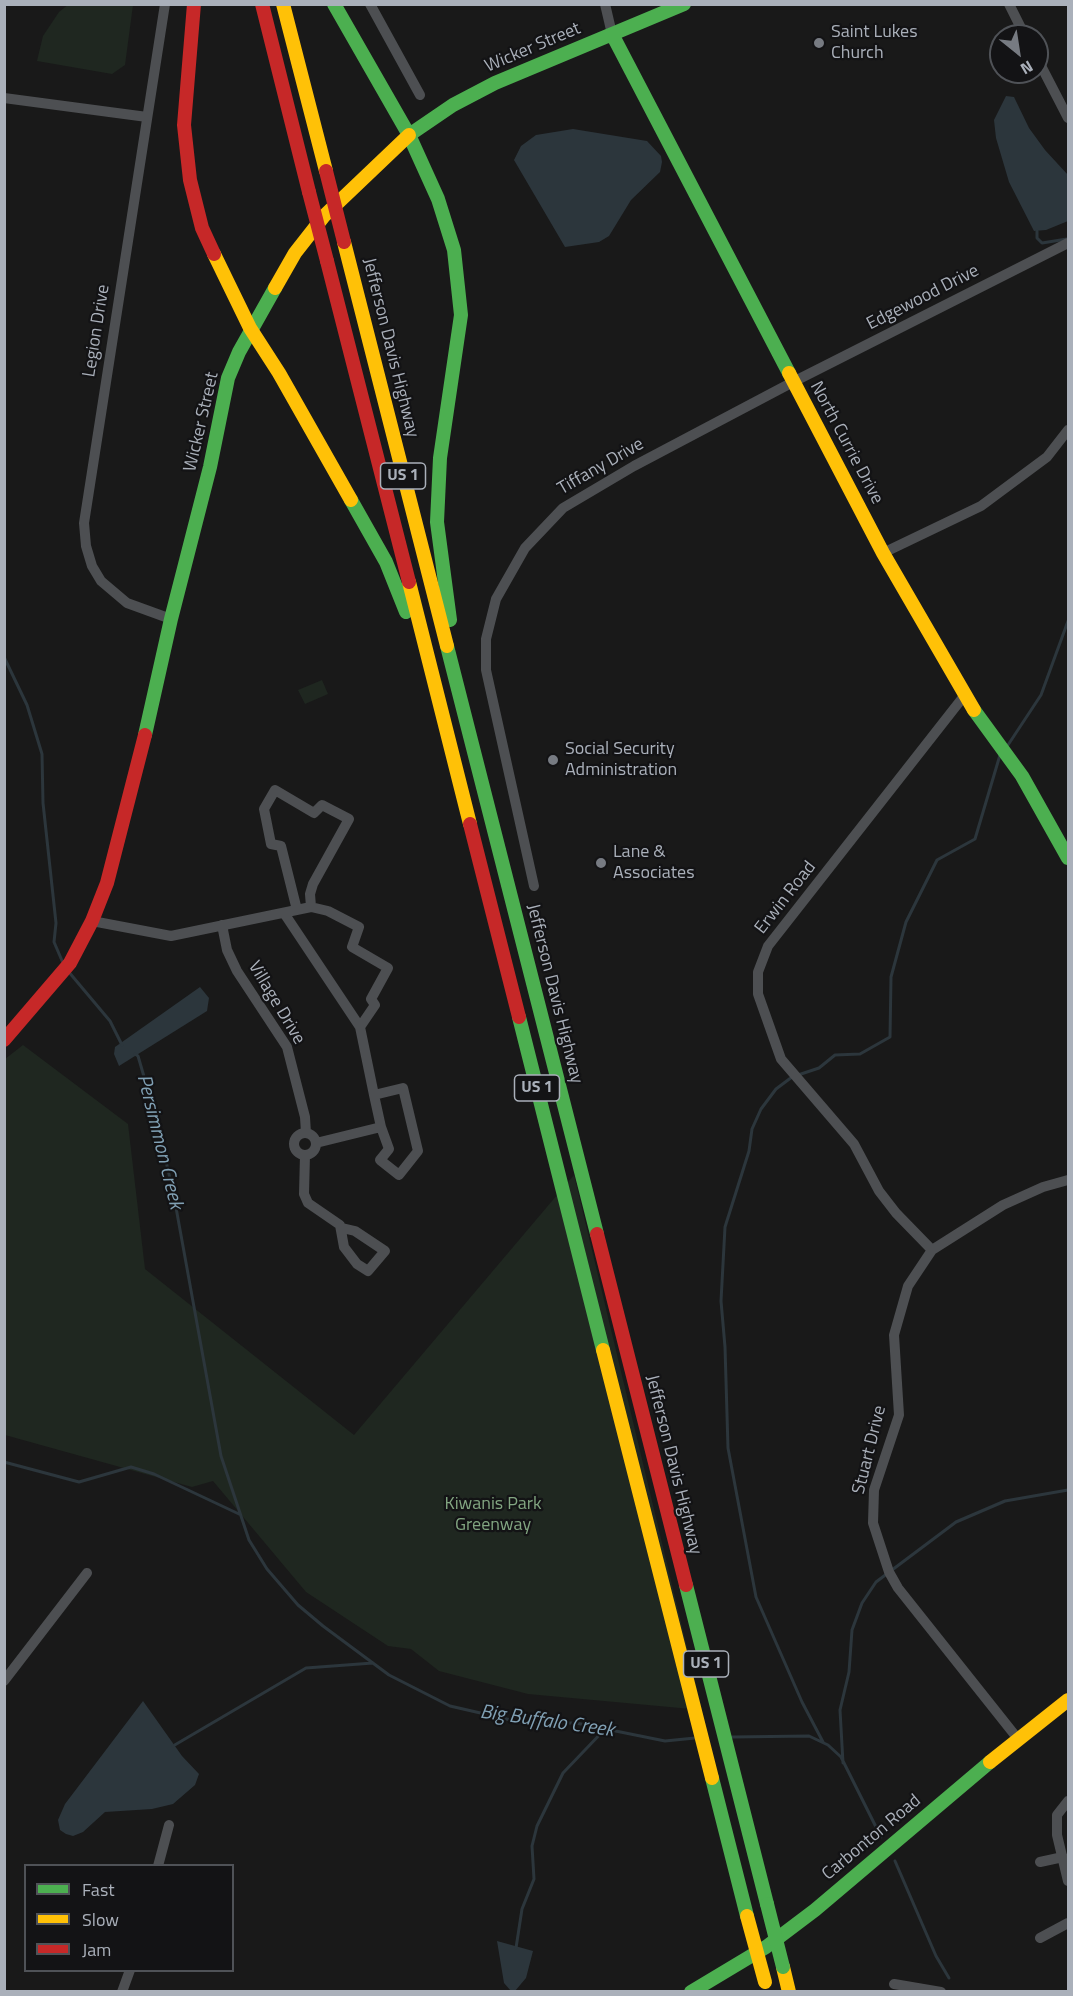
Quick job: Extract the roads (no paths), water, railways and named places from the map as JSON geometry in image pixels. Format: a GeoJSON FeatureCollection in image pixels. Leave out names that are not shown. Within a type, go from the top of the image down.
{"type":"FeatureCollection","features":[{"type":"Feature","properties":{"kind":"main road"},"geometry":{"type":"LineString","coordinates":[[194,4],[184,124],[190,180],[202,228],[250,328],[279,373],[386,562],[434,689]]}},
{"type":"Feature","properties":{"kind":"main road","name":"US 1"},"geometry":{"type":"LineString","coordinates":[[262,4],[434,689],[766,1987]]}},
{"type":"Feature","properties":{"kind":"main road","name":"Jefferson Davis Highway"},"geometry":{"type":"LineString","coordinates":[[284,4],[789,1992]]}},
{"type":"Feature","properties":{"kind":"main road"},"geometry":{"type":"LineString","coordinates":[[334,4],[409,135],[438,199],[454,250],[461,315],[441,458],[437,522],[463,711]]}},
{"type":"Feature","properties":{"kind":"main road","name":"Wicker Street"},"geometry":{"type":"LineString","coordinates":[[4,1040],[70,963],[92,921],[107,883],[132,794],[171,619],[210,467],[228,378],[250,328],[295,253],[324,216],[409,135],[453,105],[495,83],[684,4]]}},
{"type":"Feature","properties":{"kind":"main road","name":"North Currie Drive"},"geometry":{"type":"LineString","coordinates":[[612,34],[883,553],[964,696],[1022,776],[1068,858]]}},
{"type":"Feature","properties":{"kind":"main road","name":"Carbonton Road"},"geometry":{"type":"LineString","coordinates":[[690,1992],[766,1947],[815,1910],[1018,1739],[1068,1700]]}},
{"type":"Feature","properties":{"kind":"street","name":"Legion Drive"},"geometry":{"type":"LineString","coordinates":[[165,4],[84,523],[86,546],[92,566],[101,581],[127,603],[171,619]]}},
{"type":"Feature","properties":{"kind":"street"},"geometry":{"type":"LineString","coordinates":[[370,4],[420,95]]}},
{"type":"Feature","properties":{"kind":"street"},"geometry":{"type":"LineString","coordinates":[[605,4],[612,34]]}},
{"type":"Feature","properties":{"kind":"street"},"geometry":{"type":"LineString","coordinates":[[1009,4],[1019,24]]}},
{"type":"Feature","properties":{"kind":"street"},"geometry":{"type":"LineString","coordinates":[[1049,81],[1068,118]]}},
{"type":"Feature","properties":{"kind":"street"},"geometry":{"type":"LineString","coordinates":[[4,98],[147,117]]}},
{"type":"Feature","properties":{"kind":"street","name":"Edgewood Drive"},"geometry":{"type":"LineString","coordinates":[[793,382],[1068,243]]}},
{"type":"Feature","properties":{"kind":"street","name":"Tiffany Drive"},"geometry":{"type":"LineString","coordinates":[[534,886],[486,670],[486,639],[496,599],[525,548],[563,508],[634,466],[793,382]]}},
{"type":"Feature","properties":{"kind":"street"},"geometry":{"type":"LineString","coordinates":[[883,553],[981,506],[1047,457],[1068,430]]}},
{"type":"Feature","properties":{"kind":"street","name":"Erwin Road"},"geometry":{"type":"LineString","coordinates":[[932,1250],[896,1213],[879,1191],[854,1144],[781,1059],[758,994],[758,972],[768,946],[964,696]]}},
{"type":"Feature","properties":{"kind":"street"},"geometry":{"type":"LineString","coordinates":[[297,910],[281,846],[271,844],[264,809],[275,790],[314,813],[322,805],[349,819],[314,884],[310,894],[311,907]]}},
{"type":"Feature","properties":{"kind":"street"},"geometry":{"type":"LineString","coordinates":[[92,921],[171,936],[311,907],[328,911],[359,927],[352,948],[388,969],[371,999],[375,1005],[360,1028]]}},
{"type":"Feature","properties":{"kind":"street"},"geometry":{"type":"LineString","coordinates":[[284,913],[360,1028],[374,1095],[381,1127],[389,1149],[380,1160],[399,1175],[418,1151],[403,1088],[374,1095]]}},
{"type":"Feature","properties":{"kind":"street","name":"Village Drive"},"geometry":{"type":"LineString","coordinates":[[222,925],[227,950],[237,971],[287,1047],[305,1117],[306,1133],[299,1135],[294,1143],[297,1152],[305,1155],[304,1194],[308,1203],[342,1228]]}},
{"type":"Feature","properties":{"kind":"street"},"geometry":{"type":"LineString","coordinates":[[316,1143],[381,1127]]}},
{"type":"Feature","properties":{"kind":"street"},"geometry":{"type":"LineString","coordinates":[[305,1155],[313,1151],[316,1143],[313,1137],[306,1133]]}},
{"type":"Feature","properties":{"kind":"street","name":"Stuart Drive"},"geometry":{"type":"LineString","coordinates":[[1018,1739],[898,1588],[883,1559],[873,1524],[874,1490],[899,1415],[894,1335],[908,1286],[932,1250],[1003,1205],[1043,1187],[1068,1180]]}},
{"type":"Feature","properties":{"kind":"street"},"geometry":{"type":"LineString","coordinates":[[4,1681],[87,1573]]}},
{"type":"Feature","properties":{"kind":"street"},"geometry":{"type":"LineString","coordinates":[[1068,1801],[1057,1815],[1057,1835],[1068,1881]]}},
{"type":"Feature","properties":{"kind":"street"},"geometry":{"type":"LineString","coordinates":[[159,1864],[169,1825]]}},
{"type":"Feature","properties":{"kind":"street"},"geometry":{"type":"LineString","coordinates":[[1040,1862],[1063,1857]]}},
{"type":"Feature","properties":{"kind":"street"},"geometry":{"type":"LineString","coordinates":[[1040,1938],[1068,1923]]}},
{"type":"Feature","properties":{"kind":"street"},"geometry":{"type":"LineString","coordinates":[[122,1992],[130,1972]]}},
{"type":"Feature","properties":{"kind":"street"},"geometry":{"type":"LineString","coordinates":[[894,1984],[941,1992]]}},
{"type":"Feature","properties":{"kind":"waterway"},"geometry":{"type":"LineString","coordinates":[[1037,231],[1037,238],[1042,243],[1067,239]]}},
{"type":"Feature","properties":{"kind":"waterway"},"geometry":{"type":"LineString","coordinates":[[1006,748],[1041,695],[1068,621]]}},
{"type":"Feature","properties":{"kind":"waterway","name":"Persimmon Creek"},"geometry":{"type":"LineString","coordinates":[[4,657],[27,705],[42,754],[43,803],[56,923],[54,942],[63,963]]}},
{"type":"Feature","properties":{"kind":"waterway"},"geometry":{"type":"LineString","coordinates":[[798,1075],[819,1068],[835,1055],[860,1054],[890,1037],[891,977],[906,922],[937,860],[975,839],[1000,755]]}},
{"type":"Feature","properties":{"kind":"waterway","name":"Persimmon Creek"},"geometry":{"type":"LineString","coordinates":[[68,971],[110,1021],[122,1045]]}},
{"type":"Feature","properties":{"kind":"waterway","name":"Big Buffalo Creek"},"geometry":{"type":"LineString","coordinates":[[135,1054],[138,1056],[154,1111],[173,1191],[221,1456],[249,1540],[267,1569],[298,1605],[323,1626],[389,1675],[450,1706],[524,1723],[576,1723],[665,1741],[695,1738]]}},
{"type":"Feature","properties":{"kind":"waterway"},"geometry":{"type":"LineString","coordinates":[[792,1077],[776,1089],[761,1109],[752,1129],[749,1151],[725,1227],[721,1301],[725,1347],[728,1448],[756,1597],[802,1702],[823,1742]]}},
{"type":"Feature","properties":{"kind":"waterway"},"geometry":{"type":"LineString","coordinates":[[4,1462],[79,1482],[131,1467],[154,1474],[239,1514]]}},
{"type":"Feature","properties":{"kind":"waterway"},"geometry":{"type":"LineString","coordinates":[[843,1763],[840,1710],[849,1672],[852,1630],[862,1603],[876,1582],[956,1522],[1005,1501],[1068,1490]]}},
{"type":"Feature","properties":{"kind":"waterway"},"geometry":{"type":"LineString","coordinates":[[173,1746],[306,1668],[373,1663]]}},
{"type":"Feature","properties":{"kind":"waterway"},"geometry":{"type":"LineString","coordinates":[[516,1948],[522,1909],[534,1879],[532,1846],[537,1826],[563,1773],[606,1728]]}},
{"type":"Feature","properties":{"kind":"waterway","name":"Big Buffalo Creek"},"geometry":{"type":"LineString","coordinates":[[732,1737],[809,1736],[828,1745],[841,1757],[881,1837]]}},
{"type":"Feature","properties":{"kind":"waterway","name":"Big Buffalo Creek"},"geometry":{"type":"LineString","coordinates":[[895,1861],[936,1956],[949,1978]]}},
{"type":"Feature","properties":{"kind":"place","name":"Saint Lukes Church"},"geometry":{"type":"Point","coordinates":[819,43]}},
{"type":"Feature","properties":{"kind":"place","name":"Social Security Administration"},"geometry":{"type":"Point","coordinates":[553,760]}},
{"type":"Feature","properties":{"kind":"place","name":"Lane & Associates"},"geometry":{"type":"Point","coordinates":[601,863]}},
{"type":"Feature","properties":{"kind":"park label","name":"Kiwanis Park Greenway"},"geometry":{"type":"Point","coordinates":[493,1516]}}]}
